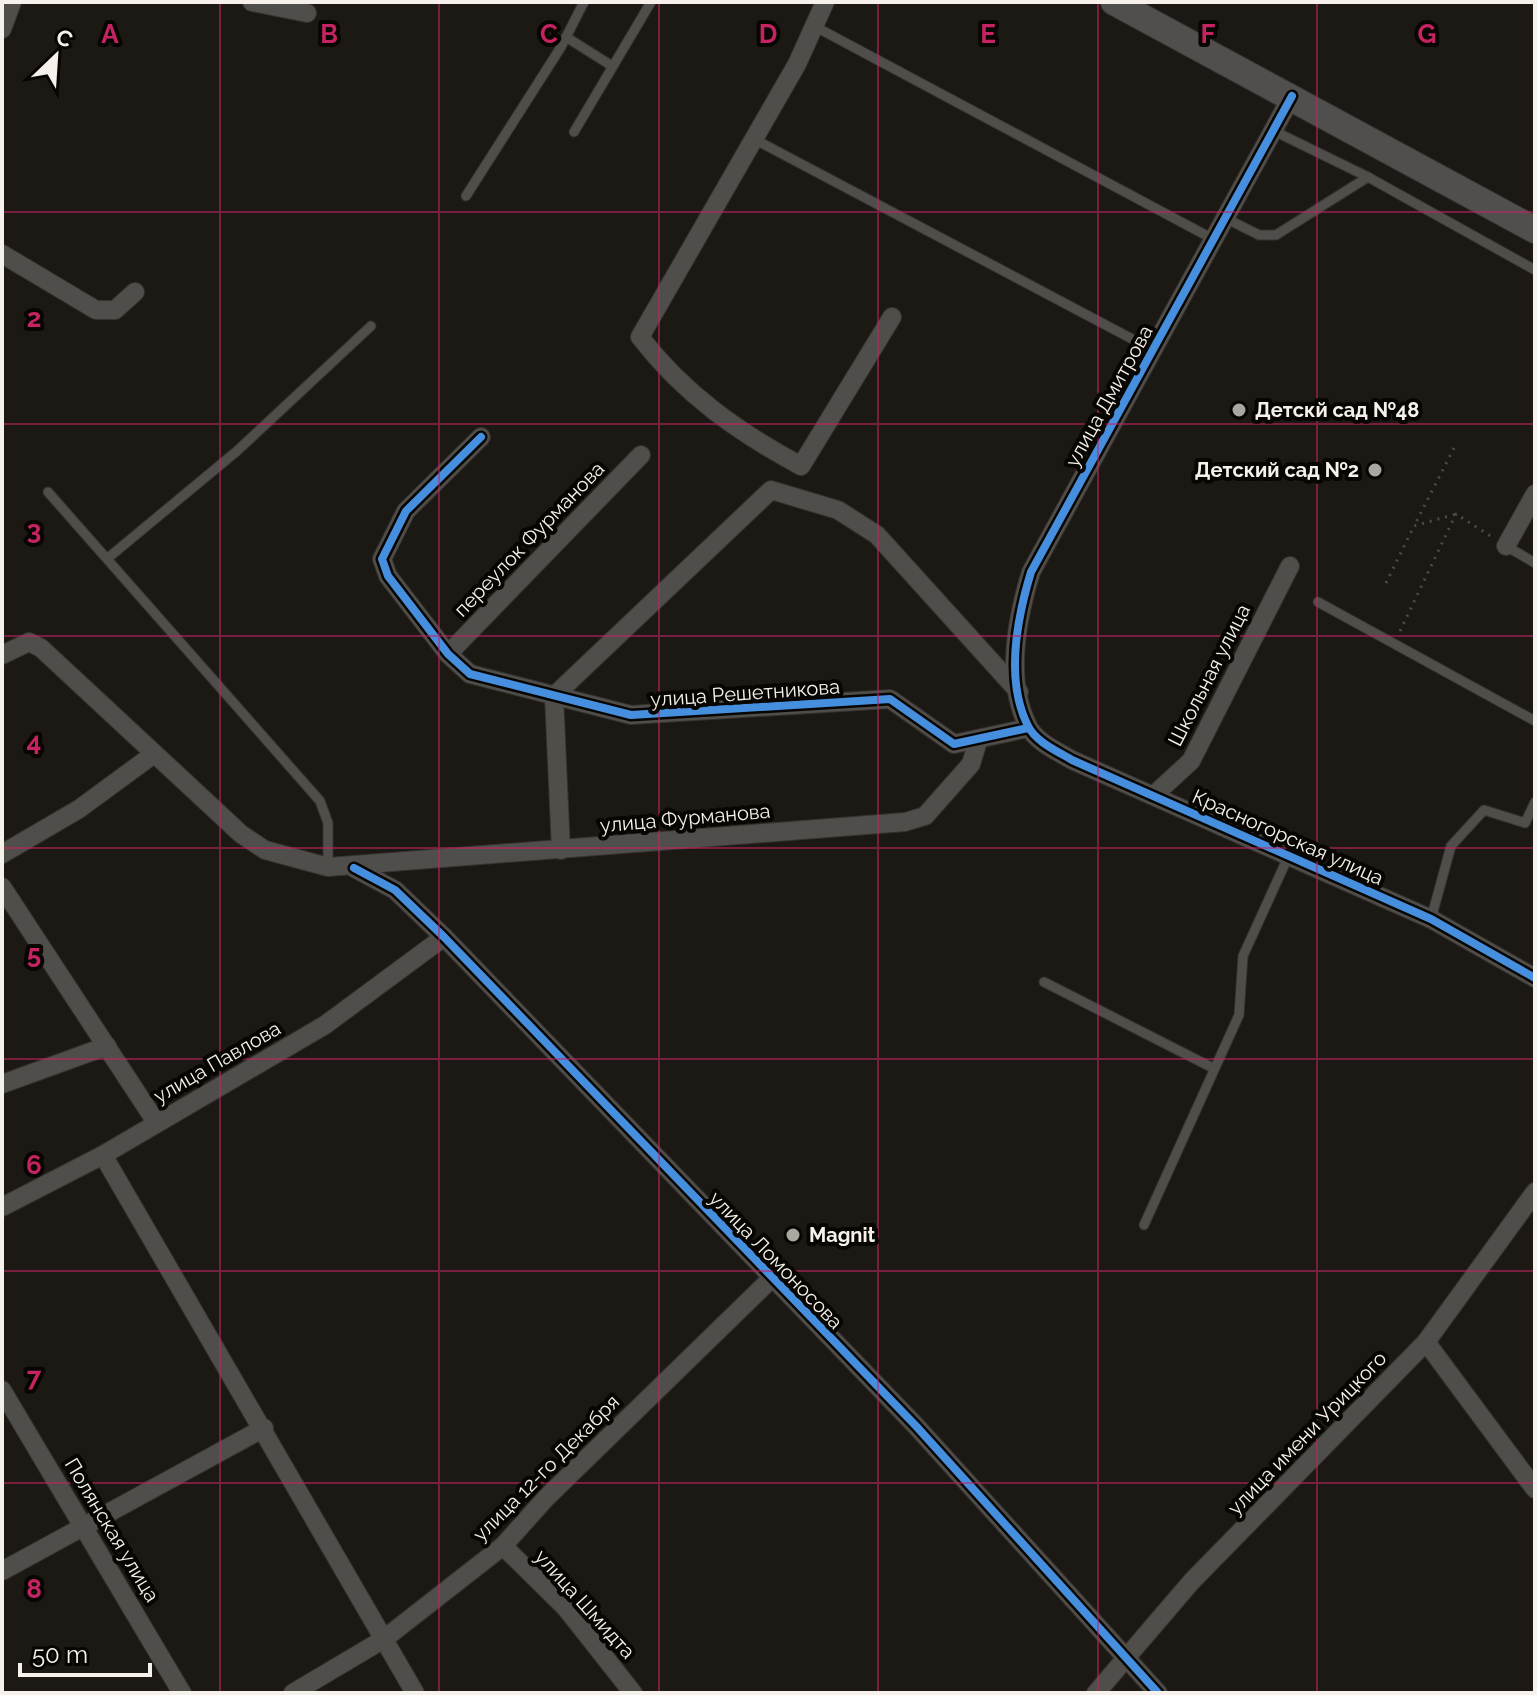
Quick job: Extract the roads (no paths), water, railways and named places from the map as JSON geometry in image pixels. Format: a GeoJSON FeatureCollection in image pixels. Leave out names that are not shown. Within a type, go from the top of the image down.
{"type":"FeatureCollection","features":[{"type":"Feature","properties":{"kind":"street"},"geometry":{"type":"LineString","coordinates":[[2,29],[12,2]]}},
{"type":"Feature","properties":{"kind":"street"},"geometry":{"type":"LineString","coordinates":[[252,2],[307,13]]}},
{"type":"Feature","properties":{"kind":"street"},"geometry":{"type":"LineString","coordinates":[[825,2],[754,139],[640,337],[660,363],[701,404],[758,443],[801,466],[892,317]]}},
{"type":"Feature","properties":{"kind":"street"},"geometry":{"type":"LineString","coordinates":[[1119,3],[1535,230]]}},
{"type":"Feature","properties":{"kind":"street","name":"улица Дмитрова"},"geometry":{"type":"LineString","coordinates":[[1028,728],[1019,692],[1015,656],[1022,602],[1031,572],[1292,96]]}},
{"type":"Feature","properties":{"kind":"street"},"geometry":{"type":"LineString","coordinates":[[2,254],[96,310],[115,310],[135,292]]}},
{"type":"Feature","properties":{"kind":"street","name":"улица Решетникова"},"geometry":{"type":"LineString","coordinates":[[481,437],[406,511],[382,559],[388,576],[448,654],[470,674],[631,715],[656,716],[890,699],[954,744],[1028,728]]}},
{"type":"Feature","properties":{"kind":"street","name":"переулок Фурманова"},"geometry":{"type":"LineString","coordinates":[[448,654],[641,455]]}},
{"type":"Feature","properties":{"kind":"street"},"geometry":{"type":"LineString","coordinates":[[561,850],[554,696],[771,490],[838,510],[877,535],[1019,692]]}},
{"type":"Feature","properties":{"kind":"street"},"geometry":{"type":"LineString","coordinates":[[1506,546],[1535,494]]}},
{"type":"Feature","properties":{"kind":"street","name":"Школьная улица"},"geometry":{"type":"LineString","coordinates":[[1154,795],[1191,761],[1290,566]]}},
{"type":"Feature","properties":{"kind":"street","name":"улица Фурманова"},"geometry":{"type":"LineString","coordinates":[[2,655],[29,642],[41,648],[241,834],[265,850],[328,867],[354,868],[905,822],[925,816],[971,764],[978,741]]}},
{"type":"Feature","properties":{"kind":"street","name":"Красногорская улица"},"geometry":{"type":"LineString","coordinates":[[1028,728],[1042,742],[1072,760],[1431,919],[1533,972]]}},
{"type":"Feature","properties":{"kind":"street"},"geometry":{"type":"LineString","coordinates":[[2,854],[79,809],[154,754]]}},
{"type":"Feature","properties":{"kind":"street","name":"улица Ломоносова"},"geometry":{"type":"LineString","coordinates":[[354,868],[395,890],[444,937],[916,1426],[1158,1693]]}},
{"type":"Feature","properties":{"kind":"street"},"geometry":{"type":"LineString","coordinates":[[2,887],[156,1122]]}},
{"type":"Feature","properties":{"kind":"street","name":"улица Павлова"},"geometry":{"type":"LineString","coordinates":[[2,1207],[103,1155],[325,1025],[444,937]]}},
{"type":"Feature","properties":{"kind":"street"},"geometry":{"type":"LineString","coordinates":[[2,1084],[107,1046]]}},
{"type":"Feature","properties":{"kind":"street"},"geometry":{"type":"LineString","coordinates":[[103,1155],[415,1693]]}},
{"type":"Feature","properties":{"kind":"street","name":"улица имени Урицкого"},"geometry":{"type":"LineString","coordinates":[[1096,1693],[1192,1581],[1426,1342],[1535,1192]]}},
{"type":"Feature","properties":{"kind":"street"},"geometry":{"type":"LineString","coordinates":[[1502,1239],[1535,1216]]}},
{"type":"Feature","properties":{"kind":"street","name":"улица 12-го Декабря"},"geometry":{"type":"LineString","coordinates":[[293,1693],[384,1639],[503,1546],[546,1498],[772,1278]]}},
{"type":"Feature","properties":{"kind":"street"},"geometry":{"type":"LineString","coordinates":[[1426,1342],[1535,1489]]}},
{"type":"Feature","properties":{"kind":"street","name":"Полянская улица"},"geometry":{"type":"LineString","coordinates":[[2,1390],[182,1693]]}},
{"type":"Feature","properties":{"kind":"street"},"geometry":{"type":"LineString","coordinates":[[2,1571],[264,1428]]}},
{"type":"Feature","properties":{"kind":"street","name":"улица Шмидта"},"geometry":{"type":"LineString","coordinates":[[503,1546],[565,1607],[633,1693]]}},
{"type":"Feature","properties":{"kind":"lane"},"geometry":{"type":"LineString","coordinates":[[466,196],[566,37],[584,2]]}},
{"type":"Feature","properties":{"kind":"lane"},"geometry":{"type":"LineString","coordinates":[[574,132],[651,2]]}},
{"type":"Feature","properties":{"kind":"lane"},"geometry":{"type":"LineString","coordinates":[[814,26],[1213,239]]}},
{"type":"Feature","properties":{"kind":"lane"},"geometry":{"type":"LineString","coordinates":[[566,37],[612,66]]}},
{"type":"Feature","properties":{"kind":"lane"},"geometry":{"type":"LineString","coordinates":[[1274,131],[1368,177],[1535,270]]}},
{"type":"Feature","properties":{"kind":"lane"},"geometry":{"type":"LineString","coordinates":[[754,139],[1153,350]]}},
{"type":"Feature","properties":{"kind":"lane"},"geometry":{"type":"LineString","coordinates":[[1225,218],[1259,235],[1276,235],[1368,177]]}},
{"type":"Feature","properties":{"kind":"lane"},"geometry":{"type":"LineString","coordinates":[[108,558],[237,451],[371,326]]}},
{"type":"Feature","properties":{"kind":"lane"},"geometry":{"type":"LineString","coordinates":[[48,492],[320,801],[328,823],[328,867]]}},
{"type":"Feature","properties":{"kind":"lane"},"geometry":{"type":"LineString","coordinates":[[1506,546],[1535,563]]}},
{"type":"Feature","properties":{"kind":"lane"},"geometry":{"type":"LineString","coordinates":[[1318,602],[1535,721]]}},
{"type":"Feature","properties":{"kind":"lane"},"geometry":{"type":"LineString","coordinates":[[1431,919],[1451,846],[1484,810],[1530,825],[1535,802]]}},
{"type":"Feature","properties":{"kind":"lane"},"geometry":{"type":"LineString","coordinates":[[1144,1225],[1239,1015],[1243,956],[1289,855]]}},
{"type":"Feature","properties":{"kind":"lane"},"geometry":{"type":"LineString","coordinates":[[1044,982],[1213,1068]]}},
{"type":"Feature","properties":{"kind":"place","name":"Детскй сад №48"},"geometry":{"type":"Point","coordinates":[1239,410]}},
{"type":"Feature","properties":{"kind":"place","name":"Детский сад №2"},"geometry":{"type":"Point","coordinates":[1375,470]}},
{"type":"Feature","properties":{"kind":"place","name":"Magnit"},"geometry":{"type":"Point","coordinates":[793,1235]}}]}
